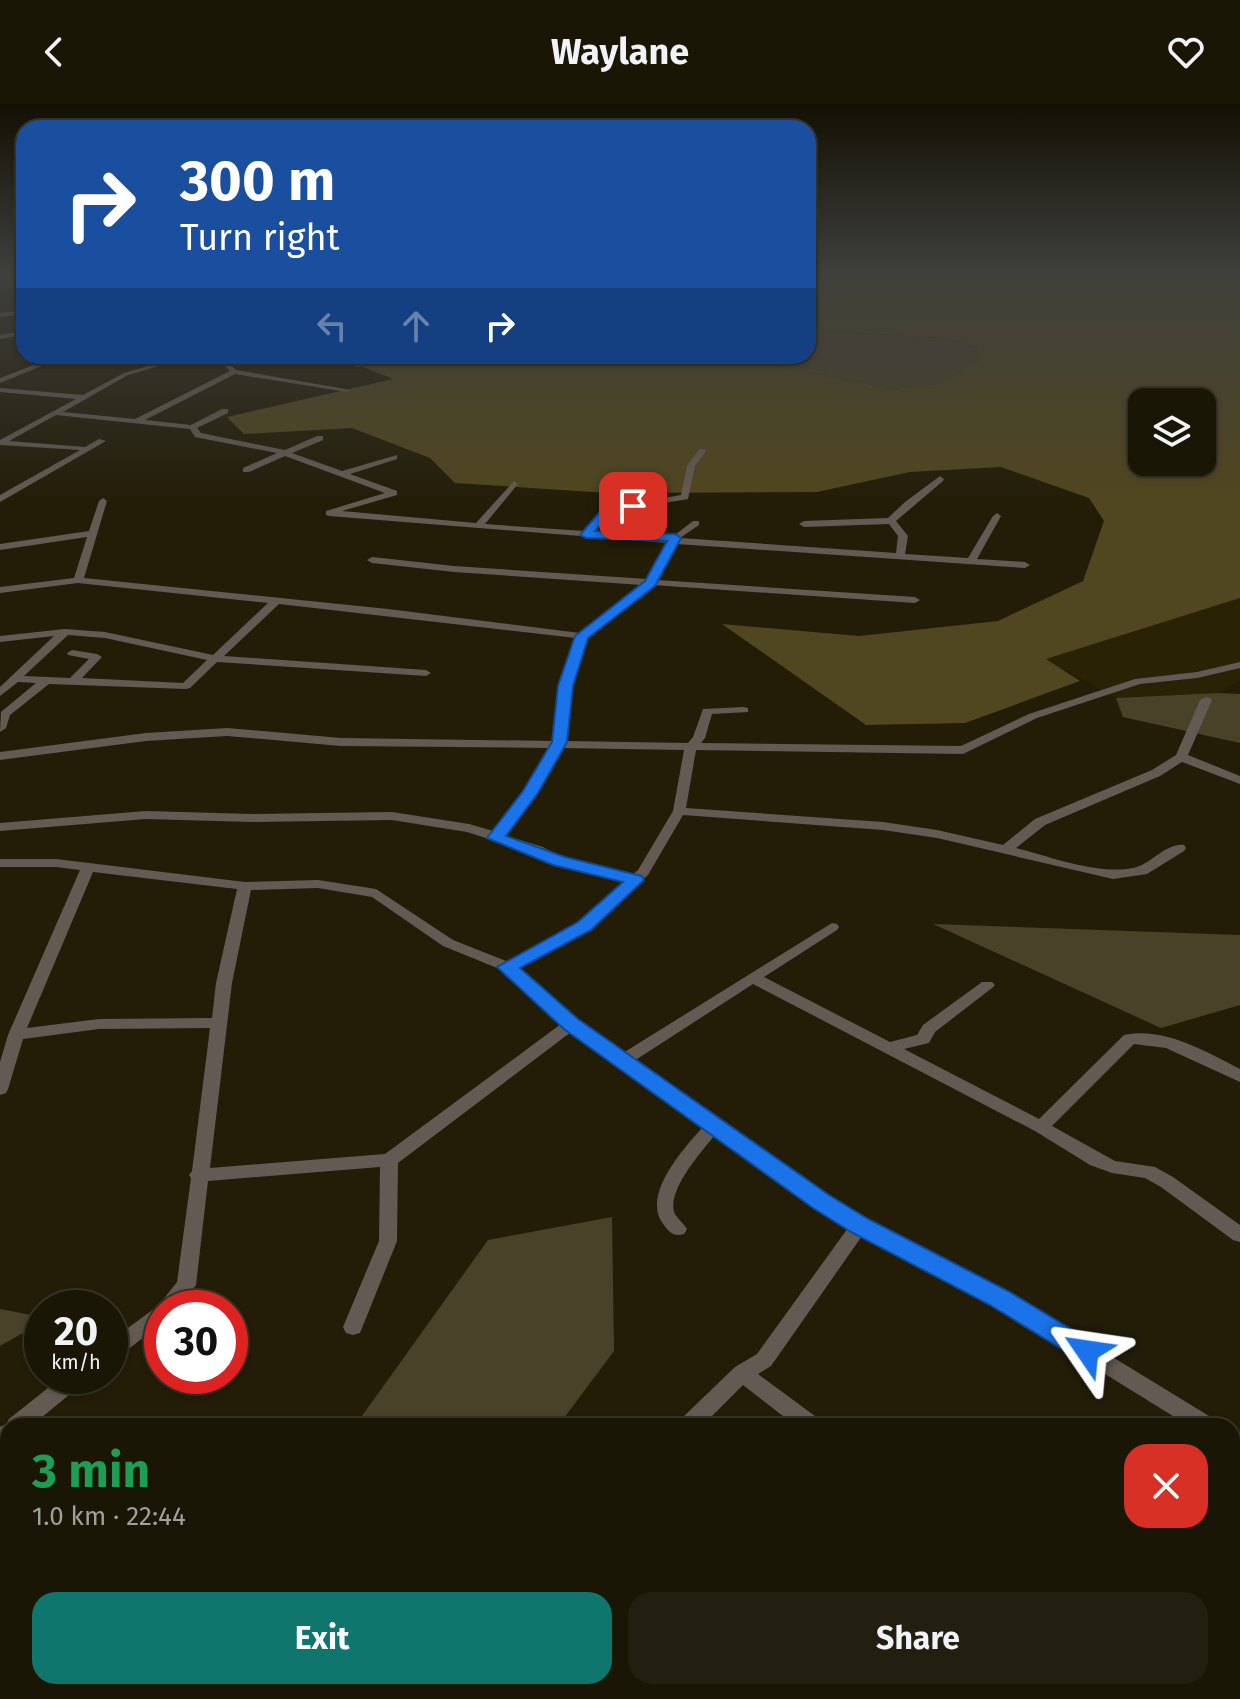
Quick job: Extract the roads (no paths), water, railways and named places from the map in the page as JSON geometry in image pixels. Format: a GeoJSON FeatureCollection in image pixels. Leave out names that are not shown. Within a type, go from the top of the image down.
{"type":"FeatureCollection","features":[{"type":"Feature","properties":{"kind":"street"},"geometry":{"type":"LineString","coordinates":[[0,381],[43,364]]}},
{"type":"Feature","properties":{"kind":"street"},"geometry":{"type":"LineString","coordinates":[[0,443],[137,369],[158,364]]}},
{"type":"Feature","properties":{"kind":"street"},"geometry":{"type":"LineString","coordinates":[[226,364],[234,372]]}},
{"type":"Feature","properties":{"kind":"street"},"geometry":{"type":"LineString","coordinates":[[353,364],[359,366]]}},
{"type":"Feature","properties":{"kind":"street"},"geometry":{"type":"LineString","coordinates":[[136,421],[234,372],[347,390]]}},
{"type":"Feature","properties":{"kind":"street"},"geometry":{"type":"LineString","coordinates":[[0,390],[85,397]]}},
{"type":"Feature","properties":{"kind":"street"},"geometry":{"type":"LineString","coordinates":[[55,413],[192,427],[225,411]]}},
{"type":"Feature","properties":{"kind":"street"},"geometry":{"type":"LineString","coordinates":[[192,427],[198,435],[282,452],[394,493],[329,513],[586,535],[675,538],[1025,565]]}},
{"type":"Feature","properties":{"kind":"street"},"geometry":{"type":"LineString","coordinates":[[246,470],[320,438]]}},
{"type":"Feature","properties":{"kind":"street"},"geometry":{"type":"LineString","coordinates":[[0,499],[102,441]]}},
{"type":"Feature","properties":{"kind":"street"},"geometry":{"type":"LineString","coordinates":[[0,443],[82,448]]}},
{"type":"Feature","properties":{"kind":"street"},"geometry":{"type":"LineString","coordinates":[[586,535],[608,510],[685,497],[691,466],[702,451]]}},
{"type":"Feature","properties":{"kind":"street"},"geometry":{"type":"LineString","coordinates":[[345,473],[394,457]]}},
{"type":"Feature","properties":{"kind":"street"},"geometry":{"type":"LineString","coordinates":[[804,524],[891,521],[906,503],[929,491],[940,479]]}},
{"type":"Feature","properties":{"kind":"street"},"geometry":{"type":"LineString","coordinates":[[478,526],[514,484]]}},
{"type":"Feature","properties":{"kind":"street"},"geometry":{"type":"LineString","coordinates":[[78,580],[90,534],[97,527],[103,501]]}},
{"type":"Feature","properties":{"kind":"street"},"geometry":{"type":"LineString","coordinates":[[971,561],[997,516]]}},
{"type":"Feature","properties":{"kind":"street"},"geometry":{"type":"LineString","coordinates":[[891,521],[903,536],[900,556]]}},
{"type":"Feature","properties":{"kind":"street"},"geometry":{"type":"LineString","coordinates":[[495,838],[530,793],[560,742],[566,686],[582,636],[650,583],[675,538],[696,523]]}},
{"type":"Feature","properties":{"kind":"street"},"geometry":{"type":"LineString","coordinates":[[0,547],[90,534]]}},
{"type":"Feature","properties":{"kind":"street"},"geometry":{"type":"LineString","coordinates":[[372,560],[650,583],[915,600]]}},
{"type":"Feature","properties":{"kind":"street"},"geometry":{"type":"LineString","coordinates":[[0,590],[78,580],[582,636]]}},
{"type":"Feature","properties":{"kind":"street"},"geometry":{"type":"LineString","coordinates":[[17,679],[186,686],[276,601]]}},
{"type":"Feature","properties":{"kind":"street"},"geometry":{"type":"LineString","coordinates":[[0,693],[65,632]]}},
{"type":"Feature","properties":{"kind":"street"},"geometry":{"type":"LineString","coordinates":[[0,639],[65,632],[131,639],[216,659],[426,673]]}},
{"type":"Feature","properties":{"kind":"street"},"geometry":{"type":"LineString","coordinates":[[72,653],[97,657],[72,682]]}},
{"type":"Feature","properties":{"kind":"street"},"geometry":{"type":"LineString","coordinates":[[0,749],[211,732],[341,742],[560,742],[963,750],[1033,716],[1139,681],[1197,675],[1240,665]]}},
{"type":"Feature","properties":{"kind":"street"},"geometry":{"type":"LineString","coordinates":[[0,728],[5,714],[45,681]]}},
{"type":"Feature","properties":{"kind":"street"},"geometry":{"type":"LineString","coordinates":[[1007,849],[1040,822],[1156,773],[1181,757],[1206,700]]}},
{"type":"Feature","properties":{"kind":"street"},"geometry":{"type":"LineString","coordinates":[[507,967],[585,926],[635,880],[679,811],[691,747],[699,738],[707,711],[744,710]]}},
{"type":"Feature","properties":{"kind":"street"},"geometry":{"type":"LineString","coordinates":[[1181,757],[1240,780]]}},
{"type":"Feature","properties":{"kind":"street"},"geometry":{"type":"LineString","coordinates":[[679,811],[883,826],[1007,849],[1123,876],[1142,871],[1179,848]]}},
{"type":"Feature","properties":{"kind":"street"},"geometry":{"type":"LineString","coordinates":[[0,827],[146,815],[307,818],[378,814],[448,823],[559,861],[635,880]]}},
{"type":"Feature","properties":{"kind":"street"},"geometry":{"type":"LineString","coordinates":[[0,863],[88,867],[245,886],[318,884],[376,893],[448,943],[507,967],[571,1024],[859,1226],[999,1298],[1194,1418]]}},
{"type":"Feature","properties":{"kind":"street"},"geometry":{"type":"LineString","coordinates":[[0,1089],[16,1035],[88,867]]}},
{"type":"Feature","properties":{"kind":"street"},"geometry":{"type":"LineString","coordinates":[[182,1290],[186,1285],[219,1023],[245,886]]}},
{"type":"Feature","properties":{"kind":"street"},"geometry":{"type":"LineString","coordinates":[[622,1061],[832,927]]}},
{"type":"Feature","properties":{"kind":"street"},"geometry":{"type":"LineString","coordinates":[[753,978],[1045,1124],[1112,1167],[1149,1172],[1240,1235]]}},
{"type":"Feature","properties":{"kind":"street"},"geometry":{"type":"LineString","coordinates":[[889,1048],[923,1039],[929,1029],[987,985]]}},
{"type":"Feature","properties":{"kind":"street"},"geometry":{"type":"LineString","coordinates":[[16,1035],[99,1024],[219,1023]]}},
{"type":"Feature","properties":{"kind":"street"},"geometry":{"type":"LineString","coordinates":[[198,1175],[389,1160],[571,1024]]}},
{"type":"Feature","properties":{"kind":"street"},"geometry":{"type":"LineString","coordinates":[[1045,1124],[1130,1039],[1149,1039],[1196,1054],[1240,1076]]}},
{"type":"Feature","properties":{"kind":"street"},"geometry":{"type":"LineString","coordinates":[[678,1229],[667,1217],[666,1202],[689,1153],[714,1126]]}},
{"type":"Feature","properties":{"kind":"street"},"geometry":{"type":"LineString","coordinates":[[353,1327],[388,1241],[389,1160]]}},
{"type":"Feature","properties":{"kind":"street"},"geometry":{"type":"LineString","coordinates":[[696,1418],[742,1373],[764,1360],[859,1226]]}},
{"type":"Feature","properties":{"kind":"street"},"geometry":{"type":"LineString","coordinates":[[128,1338],[144,1326]]}},
{"type":"Feature","properties":{"kind":"street"},"geometry":{"type":"LineString","coordinates":[[742,1373],[801,1418]]}},
{"type":"Feature","properties":{"kind":"street"},"geometry":{"type":"LineString","coordinates":[[26,1418],[56,1394]]}}]}
